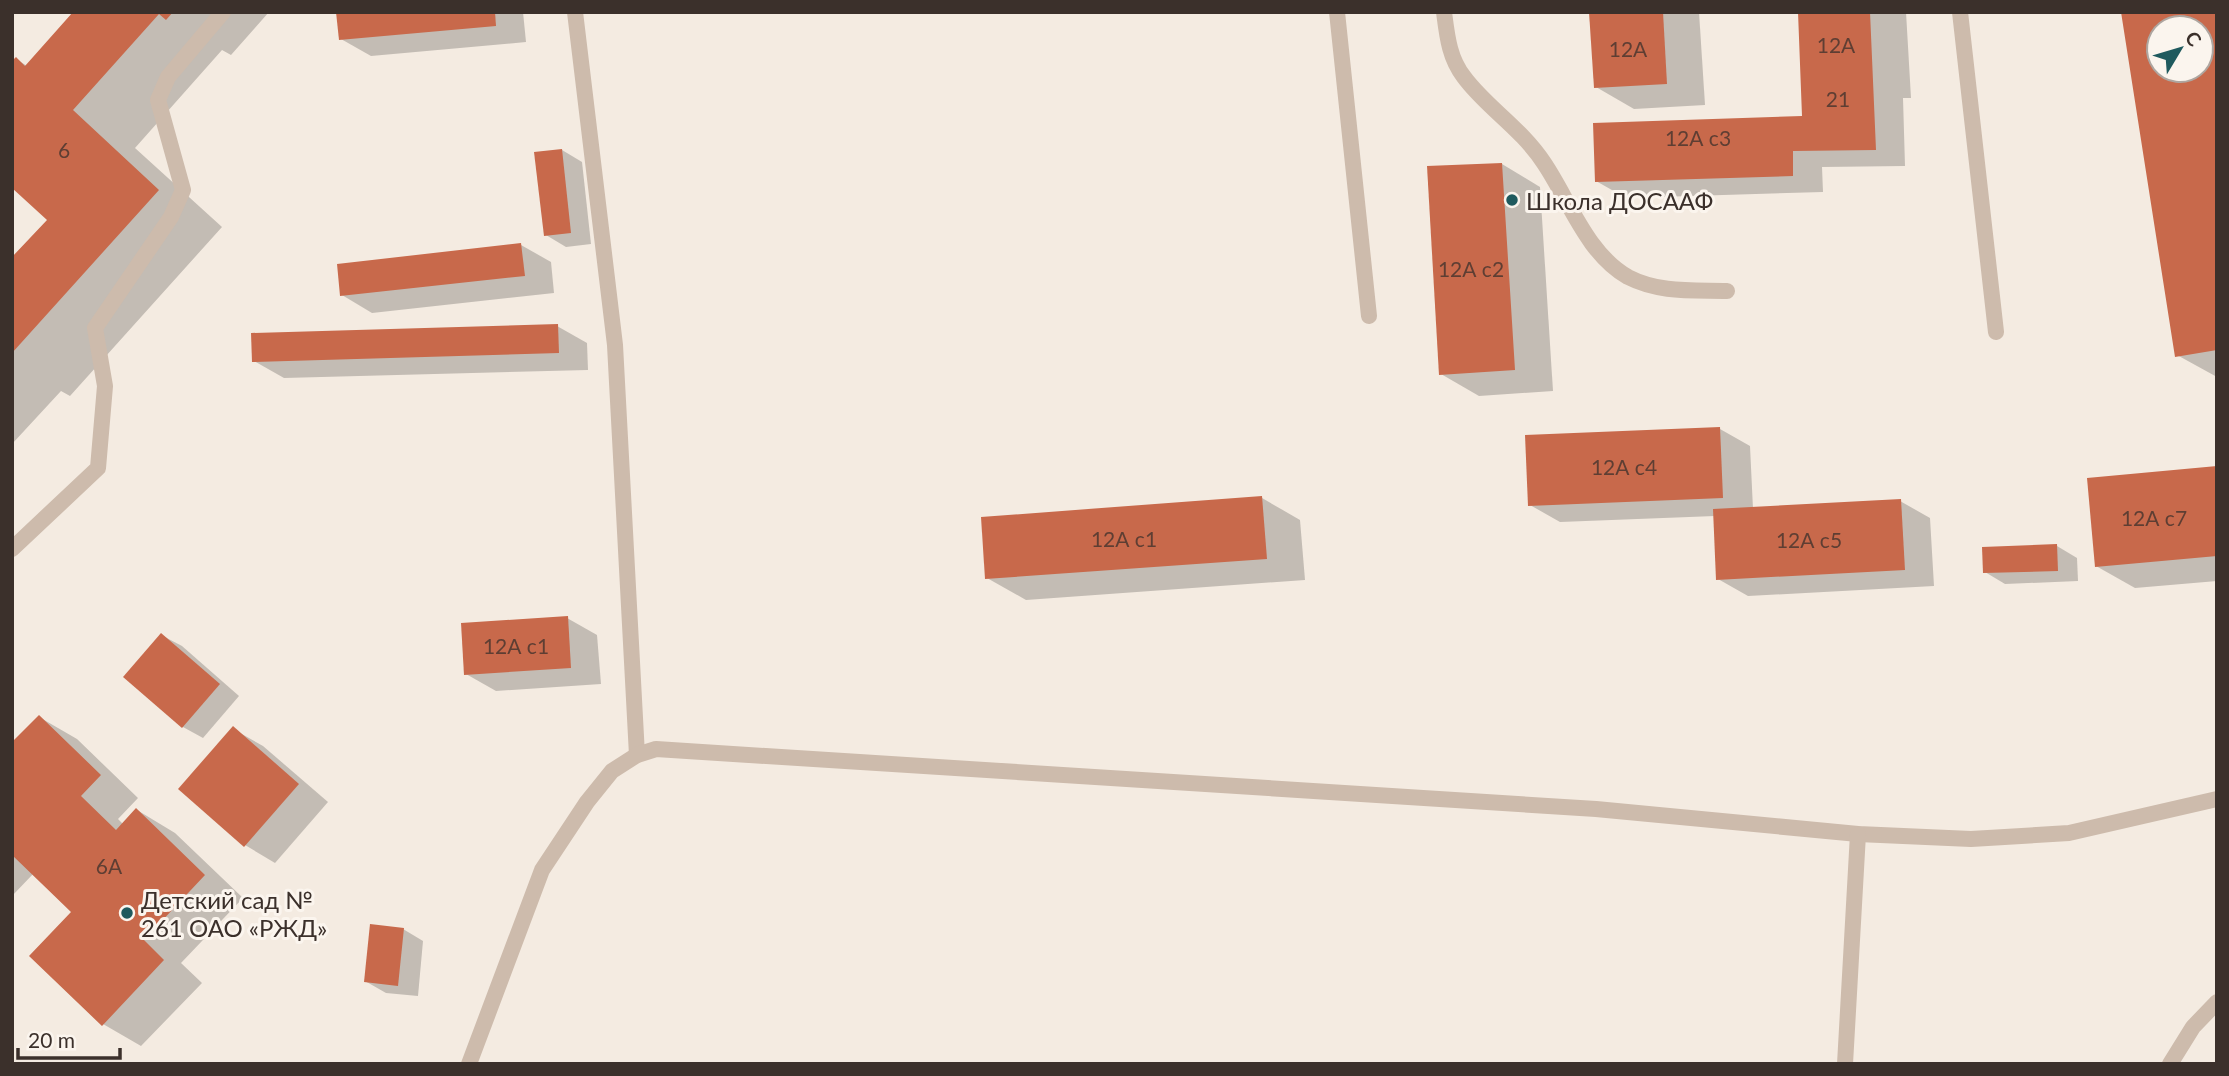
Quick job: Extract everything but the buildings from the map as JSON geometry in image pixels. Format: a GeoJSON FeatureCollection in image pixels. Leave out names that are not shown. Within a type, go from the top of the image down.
{"type":"FeatureCollection","features":[{"type":"Feature","properties":{"kind":"lane"},"geometry":{"type":"LineString","coordinates":[[12,549],[98,468],[105,386],[95,328],[171,217],[183,190],[158,100],[168,77],[223,12]]}},
{"type":"Feature","properties":{"kind":"lane"},"geometry":{"type":"LineString","coordinates":[[575,12],[615,345],[637,755]]}},
{"type":"Feature","properties":{"kind":"lane"},"geometry":{"type":"LineString","coordinates":[[1337,12],[1369,316]]}},
{"type":"Feature","properties":{"kind":"lane"},"geometry":{"type":"LineString","coordinates":[[1444,12],[1449,50],[1464,78],[1520,132],[1543,162],[1604,258],[1628,276],[1662,290],[1727,291]]}},
{"type":"Feature","properties":{"kind":"lane"},"geometry":{"type":"LineString","coordinates":[[1960,12],[1996,332]]}},
{"type":"Feature","properties":{"kind":"lane"},"geometry":{"type":"LineString","coordinates":[[469,1064],[542,870],[612,771],[637,755],[656,749],[1596,809],[1858,834],[1971,839],[2069,833],[2217,799]]}},
{"type":"Feature","properties":{"kind":"lane"},"geometry":{"type":"LineString","coordinates":[[1845,1064],[1858,834]]}},
{"type":"Feature","properties":{"kind":"lane"},"geometry":{"type":"LineString","coordinates":[[2169,1064],[2193,1027],[2217,1002]]}},
{"type":"Feature","properties":{"kind":"place","name":"Школа ДОСААФ"},"geometry":{"type":"Point","coordinates":[1512,200]}},
{"type":"Feature","properties":{"kind":"place","name":"Детский сад № 261 ОАО «РЖД»"},"geometry":{"type":"Point","coordinates":[127,913]}}]}
